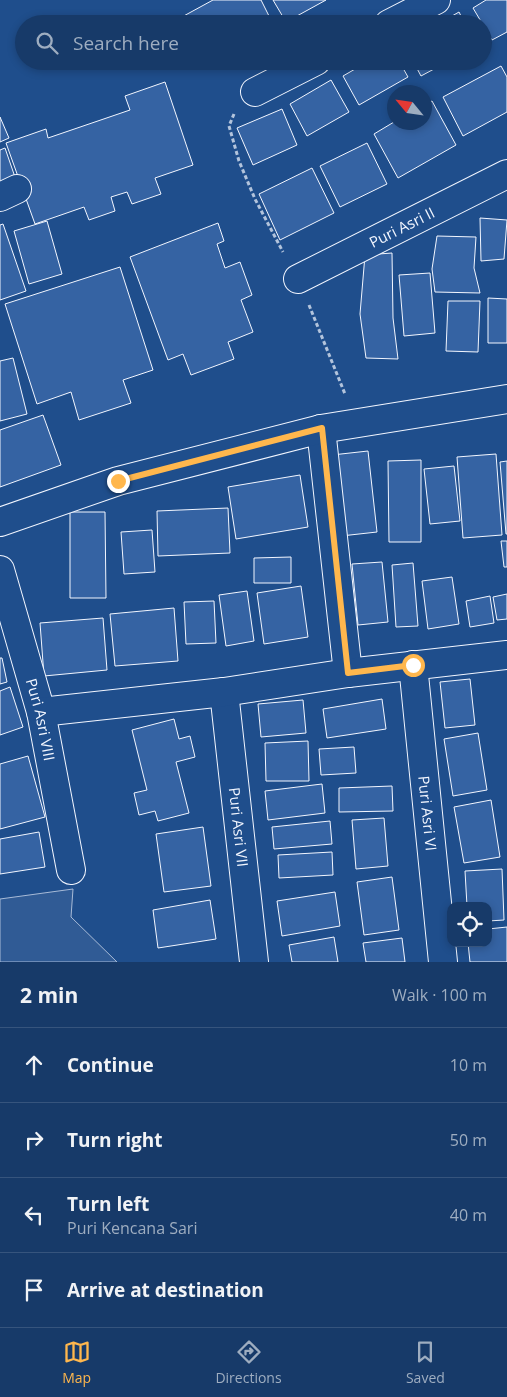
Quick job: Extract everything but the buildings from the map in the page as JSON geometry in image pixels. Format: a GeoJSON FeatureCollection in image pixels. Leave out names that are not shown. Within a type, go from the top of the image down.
{"type":"FeatureCollection","features":[{"type":"Feature","properties":{"kind":"street"},"geometry":{"type":"LineString","coordinates":[[407,15],[436,0]]}},
{"type":"Feature","properties":{"kind":"street"},"geometry":{"type":"LineString","coordinates":[[255,92],[298,70]]}},
{"type":"Feature","properties":{"kind":"street","name":"Puri Asri II"},"geometry":{"type":"LineString","coordinates":[[298,280],[507,174]]}},
{"type":"Feature","properties":{"kind":"street"},"geometry":{"type":"LineString","coordinates":[[0,522],[118,481],[322,428],[507,399]]}},
{"type":"Feature","properties":{"kind":"street"},"geometry":{"type":"LineString","coordinates":[[322,428],[348,673]]}},
{"type":"Feature","properties":{"kind":"street","name":"Puri Asri VIII"},"geometry":{"type":"LineString","coordinates":[[0,570],[41,712],[71,870]]}},
{"type":"Feature","properties":{"kind":"street"},"geometry":{"type":"LineString","coordinates":[[41,712],[224,692],[413,665],[507,656]]}},
{"type":"Feature","properties":{"kind":"street","name":"Puri Asri VI"},"geometry":{"type":"LineString","coordinates":[[413,665],[443,962]]}},
{"type":"Feature","properties":{"kind":"street","name":"Puri Asri VII"},"geometry":{"type":"LineString","coordinates":[[224,692],[254,962]]}},
{"type":"Feature","properties":{"kind":"shaded area"},"geometry":{"type":"Polygon","coordinates":[[[73,889],[71,917],[117,962],[0,962],[0,899],[73,889]]]}},
{"type":"Feature","properties":{"kind":"route"},"geometry":{"type":"LineString","coordinates":[[118,481],[322,428],[348,673],[413,665]]}}]}
